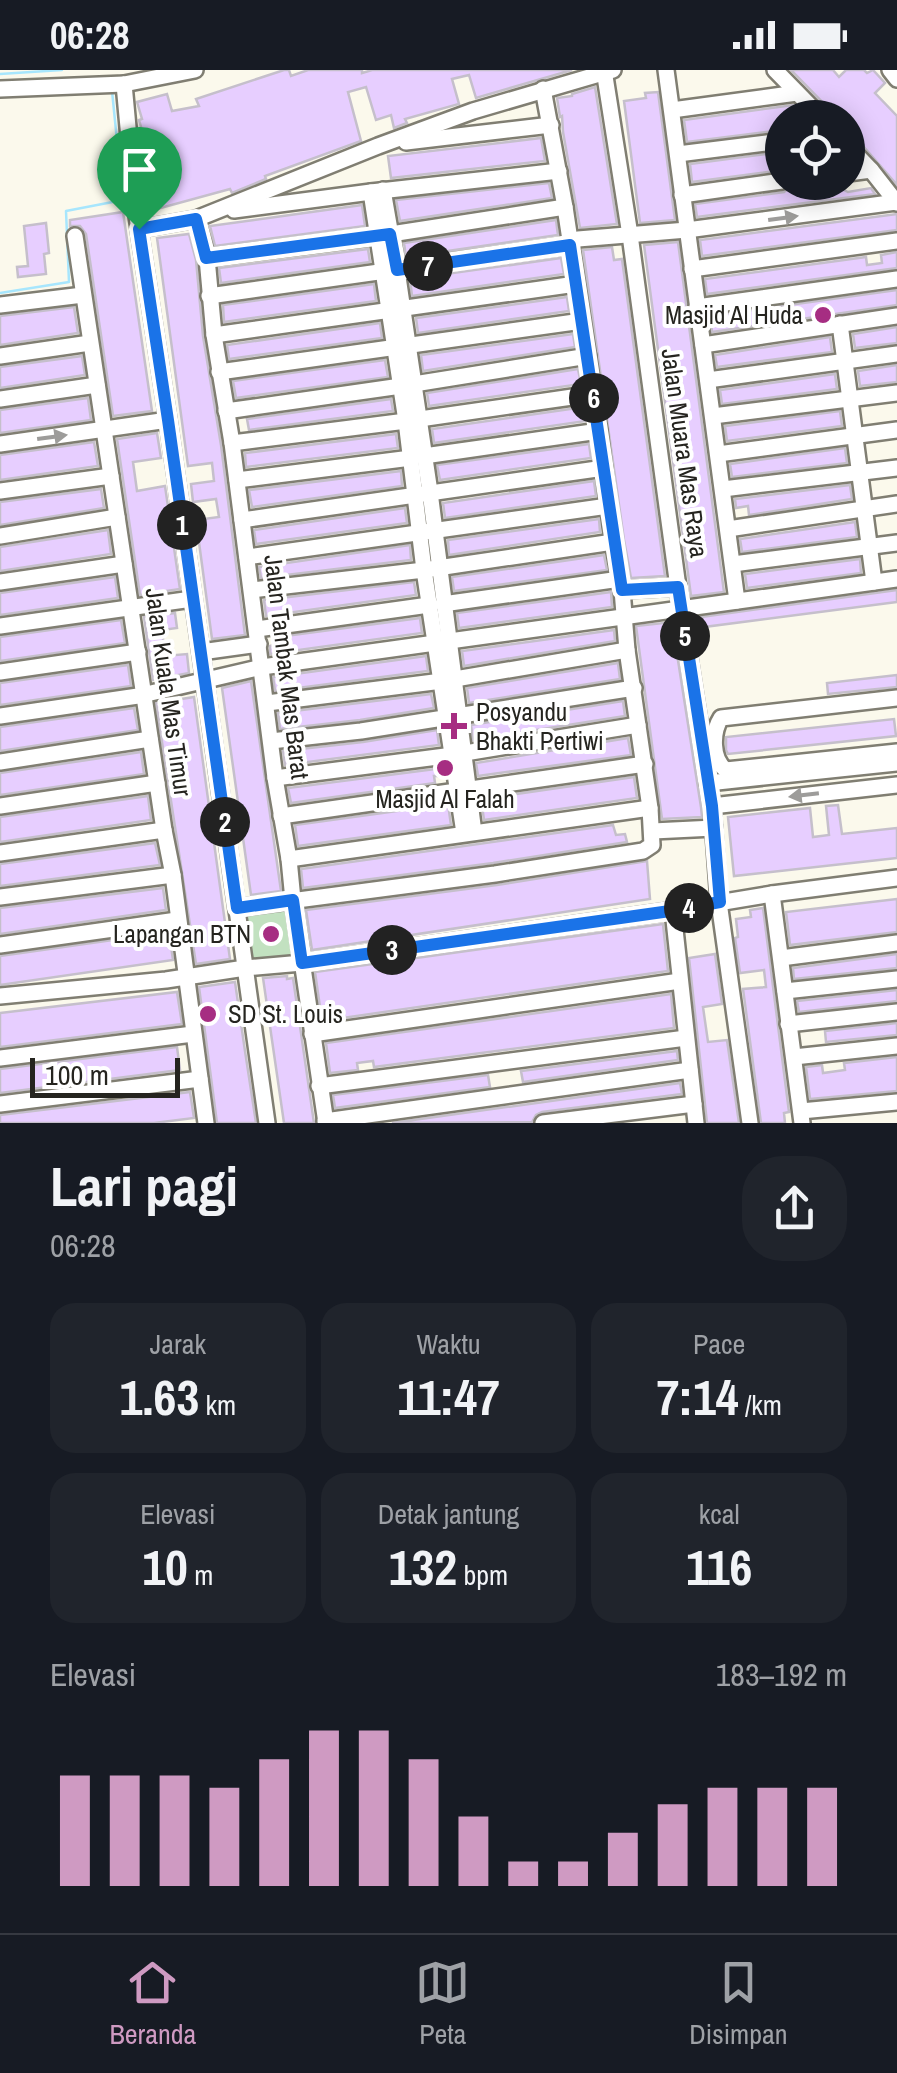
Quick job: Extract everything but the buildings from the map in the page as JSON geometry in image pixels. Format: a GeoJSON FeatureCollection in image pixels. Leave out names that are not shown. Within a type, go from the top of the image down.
{"type":"FeatureCollection","features":[{"type":"Feature","properties":{"kind":"street"},"geometry":{"type":"LineString","coordinates":[[0,89],[111,84],[195,70]]}},
{"type":"Feature","properties":{"kind":"street"},"geometry":{"type":"LineString","coordinates":[[203,216],[472,112],[607,70]]}},
{"type":"Feature","properties":{"kind":"street","name":"Jalan Muara Mas Raya"},"geometry":{"type":"LineString","coordinates":[[607,70],[712,806],[720,902],[750,1123]]}},
{"type":"Feature","properties":{"kind":"street"},"geometry":{"type":"LineString","coordinates":[[666,70],[737,601]]}},
{"type":"Feature","properties":{"kind":"street"},"geometry":{"type":"LineString","coordinates":[[775,70],[804,100]]}},
{"type":"Feature","properties":{"kind":"street"},"geometry":{"type":"LineString","coordinates":[[890,70],[897,80]]}},
{"type":"Feature","properties":{"kind":"street"},"geometry":{"type":"LineString","coordinates":[[111,84],[139,229],[168,420],[267,1123]]}},
{"type":"Feature","properties":{"kind":"street"},"geometry":{"type":"LineString","coordinates":[[237,908],[644,851],[652,838],[599,431],[543,89]]}},
{"type":"Feature","properties":{"kind":"street"},"geometry":{"type":"LineString","coordinates":[[672,110],[797,93]]}},
{"type":"Feature","properties":{"kind":"street"},"geometry":{"type":"LineString","coordinates":[[378,146],[551,125]]}},
{"type":"Feature","properties":{"kind":"street"},"geometry":{"type":"LineString","coordinates":[[678,154],[765,143]]}},
{"type":"Feature","properties":{"kind":"street"},"geometry":{"type":"LineString","coordinates":[[865,164],[897,202]]}},
{"type":"Feature","properties":{"kind":"street"},"geometry":{"type":"LineString","coordinates":[[330,166],[337,196]]}},
{"type":"Feature","properties":{"kind":"street"},"geometry":{"type":"LineString","coordinates":[[139,229],[337,196],[559,170]]}},
{"type":"Feature","properties":{"kind":"street"},"geometry":{"type":"LineString","coordinates":[[865,171],[871,170]]}},
{"type":"Feature","properties":{"kind":"street"},"geometry":{"type":"LineString","coordinates":[[682,195],[765,184]]}},
{"type":"Feature","properties":{"kind":"street"},"geometry":{"type":"LineString","coordinates":[[377,191],[469,832]]}},
{"type":"Feature","properties":{"kind":"street"},"geometry":{"type":"LineString","coordinates":[[209,296],[570,245],[578,240],[897,202]]}},
{"type":"Feature","properties":{"kind":"street"},"geometry":{"type":"LineString","coordinates":[[206,258],[565,207]]}},
{"type":"Feature","properties":{"kind":"street","name":"Jalan Tambak Mas Barat"},"geometry":{"type":"LineString","coordinates":[[203,216],[214,335],[325,1122]]}},
{"type":"Feature","properties":{"kind":"street","name":"Jalan Kuala Mas Timur"},"geometry":{"type":"LineString","coordinates":[[74,236],[173,875],[204,1123]]}},
{"type":"Feature","properties":{"kind":"street"},"geometry":{"type":"LineString","coordinates":[[692,269],[897,240]]}},
{"type":"Feature","properties":{"kind":"street"},"geometry":{"type":"LineString","coordinates":[[697,307],[897,279]]}},
{"type":"Feature","properties":{"kind":"street"},"geometry":{"type":"LineString","coordinates":[[214,335],[576,284]]}},
{"type":"Feature","properties":{"kind":"street"},"geometry":{"type":"LineString","coordinates":[[0,305],[82,295]]}},
{"type":"Feature","properties":{"kind":"street"},"geometry":{"type":"LineString","coordinates":[[703,345],[897,316]]}},
{"type":"Feature","properties":{"kind":"street"},"geometry":{"type":"LineString","coordinates":[[219,372],[582,321]]}},
{"type":"Feature","properties":{"kind":"street"},"geometry":{"type":"LineString","coordinates":[[837,324],[871,582]]}},
{"type":"Feature","properties":{"kind":"street"},"geometry":{"type":"LineString","coordinates":[[0,356],[90,343]]}},
{"type":"Feature","properties":{"kind":"street"},"geometry":{"type":"LineString","coordinates":[[708,380],[897,354]]}},
{"type":"Feature","properties":{"kind":"street"},"geometry":{"type":"LineString","coordinates":[[226,412],[588,356]]}},
{"type":"Feature","properties":{"kind":"street"},"geometry":{"type":"LineString","coordinates":[[0,399],[97,385]]}},
{"type":"Feature","properties":{"kind":"street"},"geometry":{"type":"LineString","coordinates":[[713,416],[897,393]]}},
{"type":"Feature","properties":{"kind":"street"},"geometry":{"type":"LineString","coordinates":[[232,443],[593,394]]}},
{"type":"Feature","properties":{"kind":"street"},"geometry":{"type":"LineString","coordinates":[[0,444],[168,420]]}},
{"type":"Feature","properties":{"kind":"street"},"geometry":{"type":"LineString","coordinates":[[718,454],[897,430]]}},
{"type":"Feature","properties":{"kind":"street"},"geometry":{"type":"LineString","coordinates":[[237,480],[599,431]]}},
{"type":"Feature","properties":{"kind":"street"},"geometry":{"type":"LineString","coordinates":[[242,520],[604,468]]}},
{"type":"Feature","properties":{"kind":"street"},"geometry":{"type":"LineString","coordinates":[[723,490],[897,468]]}},
{"type":"Feature","properties":{"kind":"street"},"geometry":{"type":"LineString","coordinates":[[0,491],[111,476]]}},
{"type":"Feature","properties":{"kind":"street"},"geometry":{"type":"LineString","coordinates":[[728,529],[897,504]]}},
{"type":"Feature","properties":{"kind":"street"},"geometry":{"type":"LineString","coordinates":[[247,556],[608,506]]}},
{"type":"Feature","properties":{"kind":"street"},"geometry":{"type":"LineString","coordinates":[[0,536],[117,517]]}},
{"type":"Feature","properties":{"kind":"street"},"geometry":{"type":"LineString","coordinates":[[252,590],[613,542]]}},
{"type":"Feature","properties":{"kind":"street"},"geometry":{"type":"LineString","coordinates":[[732,564],[897,543]]}},
{"type":"Feature","properties":{"kind":"street"},"geometry":{"type":"LineString","coordinates":[[0,582],[124,564]]}},
{"type":"Feature","properties":{"kind":"street"},"geometry":{"type":"LineString","coordinates":[[0,716],[145,694],[262,667],[897,579]]}},
{"type":"Feature","properties":{"kind":"street"},"geometry":{"type":"LineString","coordinates":[[201,652],[258,636],[437,605],[621,584],[678,587]]}},
{"type":"Feature","properties":{"kind":"street"},"geometry":{"type":"LineString","coordinates":[[0,626],[192,599]]}},
{"type":"Feature","properties":{"kind":"street"},"geometry":{"type":"LineString","coordinates":[[267,704],[448,680],[627,650]]}},
{"type":"Feature","properties":{"kind":"street"},"geometry":{"type":"LineString","coordinates":[[0,672],[138,652]]}},
{"type":"Feature","properties":{"kind":"street"},"geometry":{"type":"LineString","coordinates":[[271,741],[361,731],[634,688]]}},
{"type":"Feature","properties":{"kind":"street"},"geometry":{"type":"LineString","coordinates":[[897,698],[721,718],[715,727],[717,756],[726,770],[897,752]]}},
{"type":"Feature","properties":{"kind":"street"},"geometry":{"type":"LineString","coordinates":[[276,778],[638,725]]}},
{"type":"Feature","properties":{"kind":"street"},"geometry":{"type":"LineString","coordinates":[[0,762],[150,739]]}},
{"type":"Feature","properties":{"kind":"street"},"geometry":{"type":"LineString","coordinates":[[281,816],[645,764]]}},
{"type":"Feature","properties":{"kind":"street"},"geometry":{"type":"LineString","coordinates":[[708,783],[897,764]]}},
{"type":"Feature","properties":{"kind":"street"},"geometry":{"type":"LineString","coordinates":[[0,806],[157,783]]}},
{"type":"Feature","properties":{"kind":"street"},"geometry":{"type":"LineString","coordinates":[[712,806],[897,785]]}},
{"type":"Feature","properties":{"kind":"street"},"geometry":{"type":"LineString","coordinates":[[289,859],[650,808]]}},
{"type":"Feature","properties":{"kind":"street"},"geometry":{"type":"LineString","coordinates":[[652,838],[714,828]]}},
{"type":"Feature","properties":{"kind":"street"},"geometry":{"type":"LineString","coordinates":[[0,853],[164,830]]}},
{"type":"Feature","properties":{"kind":"street"},"geometry":{"type":"LineString","coordinates":[[0,897],[173,875]]}},
{"type":"Feature","properties":{"kind":"street"},"geometry":{"type":"LineString","coordinates":[[0,996],[302,963],[897,878]]}},
{"type":"Feature","properties":{"kind":"street"},"geometry":{"type":"LineString","coordinates":[[772,894],[801,1117],[897,1102]]}},
{"type":"Feature","properties":{"kind":"street"},"geometry":{"type":"LineString","coordinates":[[670,911],[696,1123]]}},
{"type":"Feature","properties":{"kind":"street"},"geometry":{"type":"LineString","coordinates":[[0,945],[177,920]]}},
{"type":"Feature","properties":{"kind":"street"},"geometry":{"type":"LineString","coordinates":[[781,958],[897,944]]}},
{"type":"Feature","properties":{"kind":"street"},"geometry":{"type":"LineString","coordinates":[[785,992],[897,979]]}},
{"type":"Feature","properties":{"kind":"street"},"geometry":{"type":"LineString","coordinates":[[312,1034],[680,982]]}},
{"type":"Feature","properties":{"kind":"street"},"geometry":{"type":"LineString","coordinates":[[788,1024],[897,1012]]}},
{"type":"Feature","properties":{"kind":"street"},"geometry":{"type":"LineString","coordinates":[[0,1058],[194,1034]]}},
{"type":"Feature","properties":{"kind":"street"},"geometry":{"type":"LineString","coordinates":[[319,1086],[686,1038]]}},
{"type":"Feature","properties":{"kind":"street"},"geometry":{"type":"LineString","coordinates":[[794,1057],[897,1046]]}},
{"type":"Feature","properties":{"kind":"street"},"geometry":{"type":"LineString","coordinates":[[325,1122],[690,1070]]}},
{"type":"Feature","properties":{"kind":"street"},"geometry":{"type":"LineString","coordinates":[[0,1104],[200,1079]]}},
{"type":"Feature","properties":{"kind":"street"},"geometry":{"type":"LineString","coordinates":[[543,1123],[694,1104]]}},
{"type":"Feature","properties":{"kind":"green space","name":"Lapangan BTN"},"geometry":{"type":"Polygon","coordinates":[[[289,906],[296,955],[253,961],[246,912],[289,906]]]}},
{"type":"Feature","properties":{"kind":"waterway"},"geometry":{"type":"LineString","coordinates":[[0,74],[62,70]]}},
{"type":"Feature","properties":{"kind":"waterway"},"geometry":{"type":"LineString","coordinates":[[0,293],[69,282],[66,211],[123,200],[112,91]]}},
{"type":"Feature","properties":{"kind":"place","name":"Masjid Al Huda"},"geometry":{"type":"Point","coordinates":[823,315]}},
{"type":"Feature","properties":{"kind":"place","name":"Posyandu Bhakti Pertiwi"},"geometry":{"type":"Point","coordinates":[454,726]}},
{"type":"Feature","properties":{"kind":"place","name":"Masjid Al Falah"},"geometry":{"type":"Point","coordinates":[445,768]}},
{"type":"Feature","properties":{"kind":"place","name":"Lapangan BTN"},"geometry":{"type":"Point","coordinates":[271,934]}},
{"type":"Feature","properties":{"kind":"place","name":"SD St. Louis"},"geometry":{"type":"Point","coordinates":[208,1014]}},
{"type":"Feature","properties":{"kind":"route"},"geometry":{"type":"LineString","coordinates":[[196,219],[206,258],[390,234],[397,270],[570,245],[622,590],[678,587],[712,806],[720,902],[302,963],[293,900],[237,908],[139,229],[196,219]]}}]}
